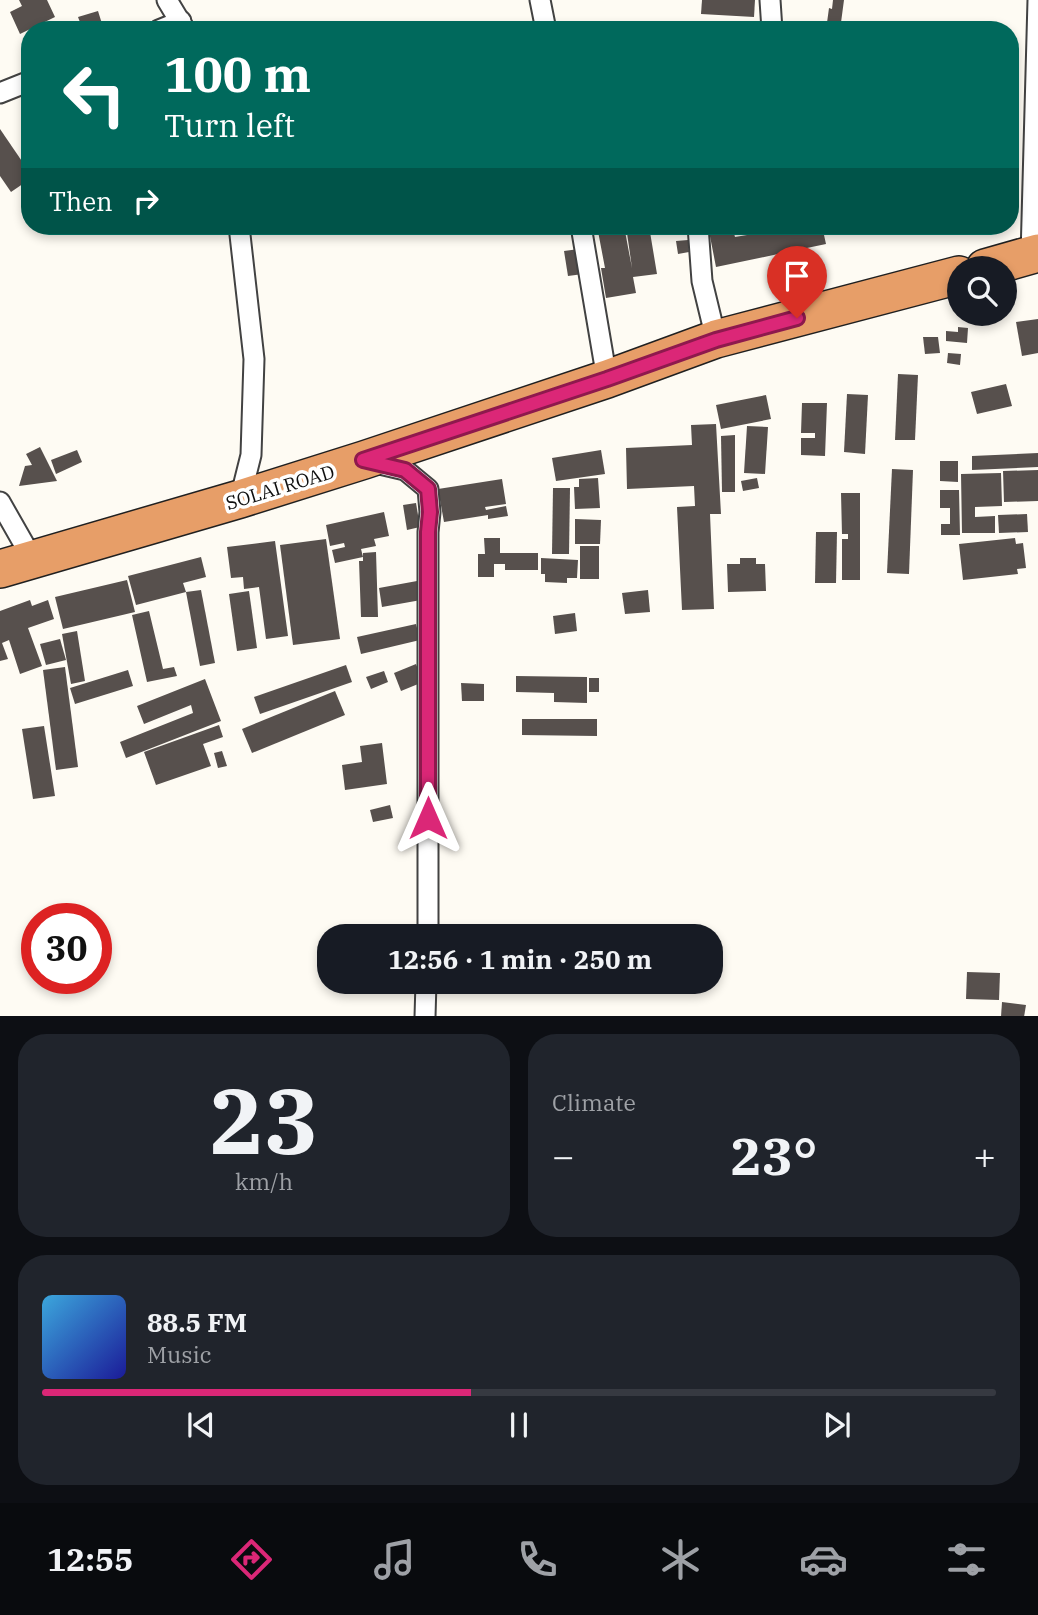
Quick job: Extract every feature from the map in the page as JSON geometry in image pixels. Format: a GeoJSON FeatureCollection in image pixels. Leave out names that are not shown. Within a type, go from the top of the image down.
{"type":"FeatureCollection","features":[{"type":"Feature","properties":{"kind":"highway"},"geometry":{"type":"LineString","coordinates":[[1017,259],[1035,254]]}},
{"type":"Feature","properties":{"kind":"highway","name":"SOLAI ROAD"},"geometry":{"type":"LineString","coordinates":[[17,565],[363,460],[716,340],[947,278]]}},
{"type":"Feature","properties":{"kind":"street"},"geometry":{"type":"LineString","coordinates":[[167,0],[180,21]]}},
{"type":"Feature","properties":{"kind":"street"},"geometry":{"type":"LineString","coordinates":[[540,0],[544,21]]}},
{"type":"Feature","properties":{"kind":"street"},"geometry":{"type":"LineString","coordinates":[[770,0],[771,21]]}},
{"type":"Feature","properties":{"kind":"street"},"geometry":{"type":"LineString","coordinates":[[1035,254],[1038,0]]}},
{"type":"Feature","properties":{"kind":"street"},"geometry":{"type":"LineString","coordinates":[[0,93],[21,85]]}},
{"type":"Feature","properties":{"kind":"street"},"geometry":{"type":"LineString","coordinates":[[240,235],[254,359],[251,455],[240,499]]}},
{"type":"Feature","properties":{"kind":"street"},"geometry":{"type":"LineString","coordinates":[[583,235],[607,379]]}},
{"type":"Feature","properties":{"kind":"street"},"geometry":{"type":"LineString","coordinates":[[699,235],[702,281],[716,340]]}},
{"type":"Feature","properties":{"kind":"street"},"geometry":{"type":"LineString","coordinates":[[363,460],[405,470],[428,489],[428,924]]}},
{"type":"Feature","properties":{"kind":"street"},"geometry":{"type":"LineString","coordinates":[[0,502],[17,565]]}},
{"type":"Feature","properties":{"kind":"street"},"geometry":{"type":"LineString","coordinates":[[425,1016],[426,994]]}},
{"type":"Feature","properties":{"kind":"building"},"geometry":{"type":"Polygon","coordinates":[[[19,0],[47,0],[55,17],[47,21],[21,21],[20,34],[10,12],[22,6],[19,0]]]}},
{"type":"Feature","properties":{"kind":"building"},"geometry":{"type":"Polygon","coordinates":[[[702,0],[755,0],[754,17],[701,14],[702,0]]]}},
{"type":"Feature","properties":{"kind":"building"},"geometry":{"type":"Polygon","coordinates":[[[833,0],[844,0],[841,21],[827,21],[829,8],[832,9],[833,0]]]}},
{"type":"Feature","properties":{"kind":"building"},"geometry":{"type":"Polygon","coordinates":[[[98,11],[101,21],[80,21],[78,17],[98,11]]]}},
{"type":"Feature","properties":{"kind":"building"},"geometry":{"type":"Polygon","coordinates":[[[0,129],[21,160],[21,185],[11,192],[0,176],[0,129]]]}},
{"type":"Feature","properties":{"kind":"building"},"geometry":{"type":"Polygon","coordinates":[[[599,235],[626,235],[632,268],[627,235],[650,235],[657,274],[633,277],[636,293],[606,298],[601,268],[605,268],[599,235]]]}},
{"type":"Feature","properties":{"kind":"building"},"geometry":{"type":"Polygon","coordinates":[[[710,235],[824,235],[826,244],[716,267],[710,235]]]}},
{"type":"Feature","properties":{"kind":"building"},"geometry":{"type":"Polygon","coordinates":[[[688,240],[689,252],[678,254],[676,241],[688,240]]]}},
{"type":"Feature","properties":{"kind":"building"},"geometry":{"type":"Polygon","coordinates":[[[579,249],[583,274],[568,276],[564,251],[579,249]]]}},
{"type":"Feature","properties":{"kind":"building"},"geometry":{"type":"Polygon","coordinates":[[[1038,319],[1038,353],[1022,356],[1017,322],[1038,319]]]}},
{"type":"Feature","properties":{"kind":"building"},"geometry":{"type":"Polygon","coordinates":[[[958,327],[968,328],[967,343],[946,341],[946,331],[958,332],[958,327]]]}},
{"type":"Feature","properties":{"kind":"building"},"geometry":{"type":"Polygon","coordinates":[[[923,337],[938,337],[940,353],[925,354],[923,337]]]}},
{"type":"Feature","properties":{"kind":"building"},"geometry":{"type":"Polygon","coordinates":[[[948,353],[961,354],[960,365],[947,363],[948,353]]]}},
{"type":"Feature","properties":{"kind":"building"},"geometry":{"type":"Polygon","coordinates":[[[898,374],[918,375],[915,440],[895,440],[898,374]]]}},
{"type":"Feature","properties":{"kind":"building"},"geometry":{"type":"Polygon","coordinates":[[[1006,384],[1012,406],[977,414],[971,392],[1006,384]]]}},
{"type":"Feature","properties":{"kind":"building"},"geometry":{"type":"Polygon","coordinates":[[[847,394],[868,395],[865,454],[844,452],[847,394]]]}},
{"type":"Feature","properties":{"kind":"building"},"geometry":{"type":"Polygon","coordinates":[[[766,395],[771,419],[721,429],[716,405],[766,395]]]}},
{"type":"Feature","properties":{"kind":"building"},"geometry":{"type":"Polygon","coordinates":[[[802,403],[827,403],[825,456],[801,455],[801,438],[815,438],[815,433],[801,433],[802,403]]]}},
{"type":"Feature","properties":{"kind":"building"},"geometry":{"type":"Polygon","coordinates":[[[716,424],[721,514],[710,514],[714,609],[682,610],[677,507],[695,506],[694,486],[627,489],[626,448],[692,445],[691,425],[716,424]]]}},
{"type":"Feature","properties":{"kind":"building"},"geometry":{"type":"Polygon","coordinates":[[[747,426],[768,427],[765,474],[744,473],[747,426]]]}},
{"type":"Feature","properties":{"kind":"building"},"geometry":{"type":"Polygon","coordinates":[[[735,435],[735,492],[722,492],[721,436],[735,435]]]}},
{"type":"Feature","properties":{"kind":"building"},"geometry":{"type":"Polygon","coordinates":[[[40,447],[57,481],[19,486],[25,466],[32,465],[26,454],[40,447]]]}},
{"type":"Feature","properties":{"kind":"building"},"geometry":{"type":"Polygon","coordinates":[[[77,450],[82,462],[56,474],[51,460],[77,450]]]}},
{"type":"Feature","properties":{"kind":"building"},"geometry":{"type":"Polygon","coordinates":[[[601,450],[605,474],[556,481],[552,458],[601,450]]]}},
{"type":"Feature","properties":{"kind":"building"},"geometry":{"type":"Polygon","coordinates":[[[1038,453],[1038,467],[972,470],[972,456],[1038,453]]]}},
{"type":"Feature","properties":{"kind":"building"},"geometry":{"type":"Polygon","coordinates":[[[940,461],[958,461],[958,482],[940,481],[940,461]]]}},
{"type":"Feature","properties":{"kind":"building"},"geometry":{"type":"Polygon","coordinates":[[[892,469],[913,470],[909,574],[887,573],[892,469]]]}},
{"type":"Feature","properties":{"kind":"building"},"geometry":{"type":"Polygon","coordinates":[[[1038,470],[1038,501],[1004,502],[1003,471],[1038,470]]]}},
{"type":"Feature","properties":{"kind":"building"},"geometry":{"type":"Polygon","coordinates":[[[1001,473],[1002,506],[975,507],[975,517],[995,516],[995,533],[962,533],[961,474],[1001,473]]]}},
{"type":"Feature","properties":{"kind":"building"},"geometry":{"type":"Polygon","coordinates":[[[598,478],[600,508],[575,509],[574,487],[579,487],[579,479],[598,478]]]}},
{"type":"Feature","properties":{"kind":"building"},"geometry":{"type":"Polygon","coordinates":[[[757,478],[759,488],[743,491],[741,481],[757,478]]]}},
{"type":"Feature","properties":{"kind":"building"},"geometry":{"type":"Polygon","coordinates":[[[502,479],[506,504],[485,507],[486,510],[506,506],[508,516],[488,519],[488,515],[444,522],[438,489],[502,479]]]}},
{"type":"Feature","properties":{"kind":"building"},"geometry":{"type":"Polygon","coordinates":[[[553,488],[570,488],[569,554],[552,554],[553,488]]]}},
{"type":"Feature","properties":{"kind":"building"},"geometry":{"type":"Polygon","coordinates":[[[940,490],[959,490],[960,535],[941,535],[941,524],[950,524],[950,508],[940,508],[940,490]]]}},
{"type":"Feature","properties":{"kind":"building"},"geometry":{"type":"Polygon","coordinates":[[[841,493],[860,493],[860,580],[842,580],[842,539],[848,539],[848,534],[842,534],[841,493]]]}},
{"type":"Feature","properties":{"kind":"building"},"geometry":{"type":"Polygon","coordinates":[[[416,503],[420,527],[407,530],[403,505],[416,503]]]}},
{"type":"Feature","properties":{"kind":"building"},"geometry":{"type":"Polygon","coordinates":[[[384,512],[389,536],[374,539],[376,546],[361,549],[363,557],[335,563],[332,550],[345,547],[344,543],[330,546],[326,525],[384,512]]]}},
{"type":"Feature","properties":{"kind":"building"},"geometry":{"type":"Polygon","coordinates":[[[1027,514],[1028,532],[999,533],[998,515],[1027,514]]]}},
{"type":"Feature","properties":{"kind":"building"},"geometry":{"type":"Polygon","coordinates":[[[575,519],[601,520],[600,544],[575,544],[575,519]]]}},
{"type":"Feature","properties":{"kind":"building"},"geometry":{"type":"Polygon","coordinates":[[[816,532],[837,532],[836,583],[815,583],[816,532]]]}},
{"type":"Feature","properties":{"kind":"building"},"geometry":{"type":"Polygon","coordinates":[[[484,538],[500,538],[500,553],[538,553],[538,570],[505,570],[505,564],[494,564],[494,577],[478,577],[478,554],[485,554],[484,538]]]}},
{"type":"Feature","properties":{"kind":"building"},"geometry":{"type":"Polygon","coordinates":[[[1015,538],[1016,544],[1023,543],[1026,568],[1017,569],[1018,574],[963,580],[959,544],[1015,538]]]}},
{"type":"Feature","properties":{"kind":"building"},"geometry":{"type":"Polygon","coordinates":[[[326,539],[340,639],[293,645],[280,545],[326,539]]]}},
{"type":"Feature","properties":{"kind":"building"},"geometry":{"type":"Polygon","coordinates":[[[275,541],[288,636],[266,639],[259,587],[244,589],[243,577],[231,578],[227,547],[275,541]]]}},
{"type":"Feature","properties":{"kind":"building"},"geometry":{"type":"Polygon","coordinates":[[[580,546],[599,546],[599,579],[580,579],[580,546]]]}},
{"type":"Feature","properties":{"kind":"building"},"geometry":{"type":"Polygon","coordinates":[[[376,552],[378,617],[361,617],[359,561],[363,561],[363,553],[376,552]]]}},
{"type":"Feature","properties":{"kind":"building"},"geometry":{"type":"Polygon","coordinates":[[[201,557],[206,577],[183,583],[186,592],[136,605],[128,576],[201,557]]]}},
{"type":"Feature","properties":{"kind":"building"},"geometry":{"type":"Polygon","coordinates":[[[541,558],[578,560],[577,578],[567,578],[567,583],[545,582],[545,574],[541,574],[541,558]]]}},
{"type":"Feature","properties":{"kind":"building"},"geometry":{"type":"Polygon","coordinates":[[[740,558],[756,558],[756,564],[765,564],[766,591],[728,592],[727,564],[740,564],[740,558]]]}},
{"type":"Feature","properties":{"kind":"building"},"geometry":{"type":"Polygon","coordinates":[[[127,580],[135,612],[63,629],[55,597],[127,580]]]}},
{"type":"Feature","properties":{"kind":"building"},"geometry":{"type":"Polygon","coordinates":[[[417,581],[421,600],[382,607],[379,588],[417,581]]]}},
{"type":"Feature","properties":{"kind":"building"},"geometry":{"type":"Polygon","coordinates":[[[201,590],[215,663],[200,666],[186,592],[201,590]]]}},
{"type":"Feature","properties":{"kind":"building"},"geometry":{"type":"Polygon","coordinates":[[[648,590],[650,612],[625,614],[622,593],[648,590]]]}},
{"type":"Feature","properties":{"kind":"building"},"geometry":{"type":"Polygon","coordinates":[[[249,591],[257,648],[237,651],[229,594],[249,591]]]}},
{"type":"Feature","properties":{"kind":"building"},"geometry":{"type":"Polygon","coordinates":[[[30,600],[32,606],[48,600],[54,619],[28,628],[42,666],[20,674],[9,640],[2,643],[8,659],[0,661],[0,611],[30,600]]]}},
{"type":"Feature","properties":{"kind":"building"},"geometry":{"type":"Polygon","coordinates":[[[149,611],[163,669],[174,667],[177,676],[147,682],[132,615],[149,611]]]}},
{"type":"Feature","properties":{"kind":"building"},"geometry":{"type":"Polygon","coordinates":[[[575,613],[577,631],[555,634],[553,616],[575,613]]]}},
{"type":"Feature","properties":{"kind":"building"},"geometry":{"type":"Polygon","coordinates":[[[416,624],[420,640],[361,654],[357,637],[416,624]]]}},
{"type":"Feature","properties":{"kind":"building"},"geometry":{"type":"Polygon","coordinates":[[[77,631],[85,681],[71,684],[62,634],[77,631]]]}},
{"type":"Feature","properties":{"kind":"building"},"geometry":{"type":"Polygon","coordinates":[[[60,639],[66,660],[46,665],[40,644],[60,639]]]}},
{"type":"Feature","properties":{"kind":"building"},"geometry":{"type":"Polygon","coordinates":[[[416,664],[423,682],[401,691],[394,673],[416,664]]]}},
{"type":"Feature","properties":{"kind":"building"},"geometry":{"type":"Polygon","coordinates":[[[346,665],[352,682],[260,714],[254,697],[346,665]]]}},
{"type":"Feature","properties":{"kind":"building"},"geometry":{"type":"Polygon","coordinates":[[[65,667],[78,767],[56,770],[43,670],[65,667]]]}},
{"type":"Feature","properties":{"kind":"building"},"geometry":{"type":"Polygon","coordinates":[[[128,670],[133,686],[75,704],[70,688],[128,670]]]}},
{"type":"Feature","properties":{"kind":"building"},"geometry":{"type":"Polygon","coordinates":[[[384,671],[388,682],[371,689],[366,677],[384,671]]]}},
{"type":"Feature","properties":{"kind":"building"},"geometry":{"type":"Polygon","coordinates":[[[516,676],[587,677],[587,703],[554,702],[554,693],[516,692],[516,676]]]}},
{"type":"Feature","properties":{"kind":"building"},"geometry":{"type":"Polygon","coordinates":[[[589,678],[599,678],[599,692],[589,692],[589,678]]]}},
{"type":"Feature","properties":{"kind":"building"},"geometry":{"type":"Polygon","coordinates":[[[205,679],[221,721],[126,758],[120,742],[193,713],[191,705],[144,724],[137,706],[205,679]]]}},
{"type":"Feature","properties":{"kind":"building"},"geometry":{"type":"Polygon","coordinates":[[[461,683],[484,684],[484,701],[462,701],[461,683]]]}},
{"type":"Feature","properties":{"kind":"building"},"geometry":{"type":"Polygon","coordinates":[[[335,691],[345,715],[252,753],[242,729],[335,691]]]}},
{"type":"Feature","properties":{"kind":"building"},"geometry":{"type":"Polygon","coordinates":[[[522,719],[597,719],[597,736],[522,735],[522,719]]]}},
{"type":"Feature","properties":{"kind":"building"},"geometry":{"type":"Polygon","coordinates":[[[219,725],[223,737],[203,744],[211,766],[156,785],[144,752],[219,725]]]}},
{"type":"Feature","properties":{"kind":"building"},"geometry":{"type":"Polygon","coordinates":[[[44,726],[55,796],[33,799],[22,729],[44,726]]]}},
{"type":"Feature","properties":{"kind":"building"},"geometry":{"type":"Polygon","coordinates":[[[382,743],[387,784],[345,790],[342,765],[362,762],[360,746],[382,743]]]}},
{"type":"Feature","properties":{"kind":"building"},"geometry":{"type":"Polygon","coordinates":[[[222,751],[227,766],[218,768],[214,753],[222,751]]]}},
{"type":"Feature","properties":{"kind":"building"},"geometry":{"type":"Polygon","coordinates":[[[390,805],[393,818],[373,822],[370,810],[390,805]]]}},
{"type":"Feature","properties":{"kind":"building"},"geometry":{"type":"Polygon","coordinates":[[[967,972],[1000,973],[999,1000],[966,999],[967,972]]]}},
{"type":"Feature","properties":{"kind":"building"},"geometry":{"type":"Polygon","coordinates":[[[1002,1002],[1026,1005],[1024,1016],[1001,1016],[1002,1002]]]}},
{"type":"Feature","properties":{"kind":"route"},"geometry":{"type":"LineString","coordinates":[[428,818],[428,489],[405,470],[363,460],[716,340],[797,318]]}}]}
